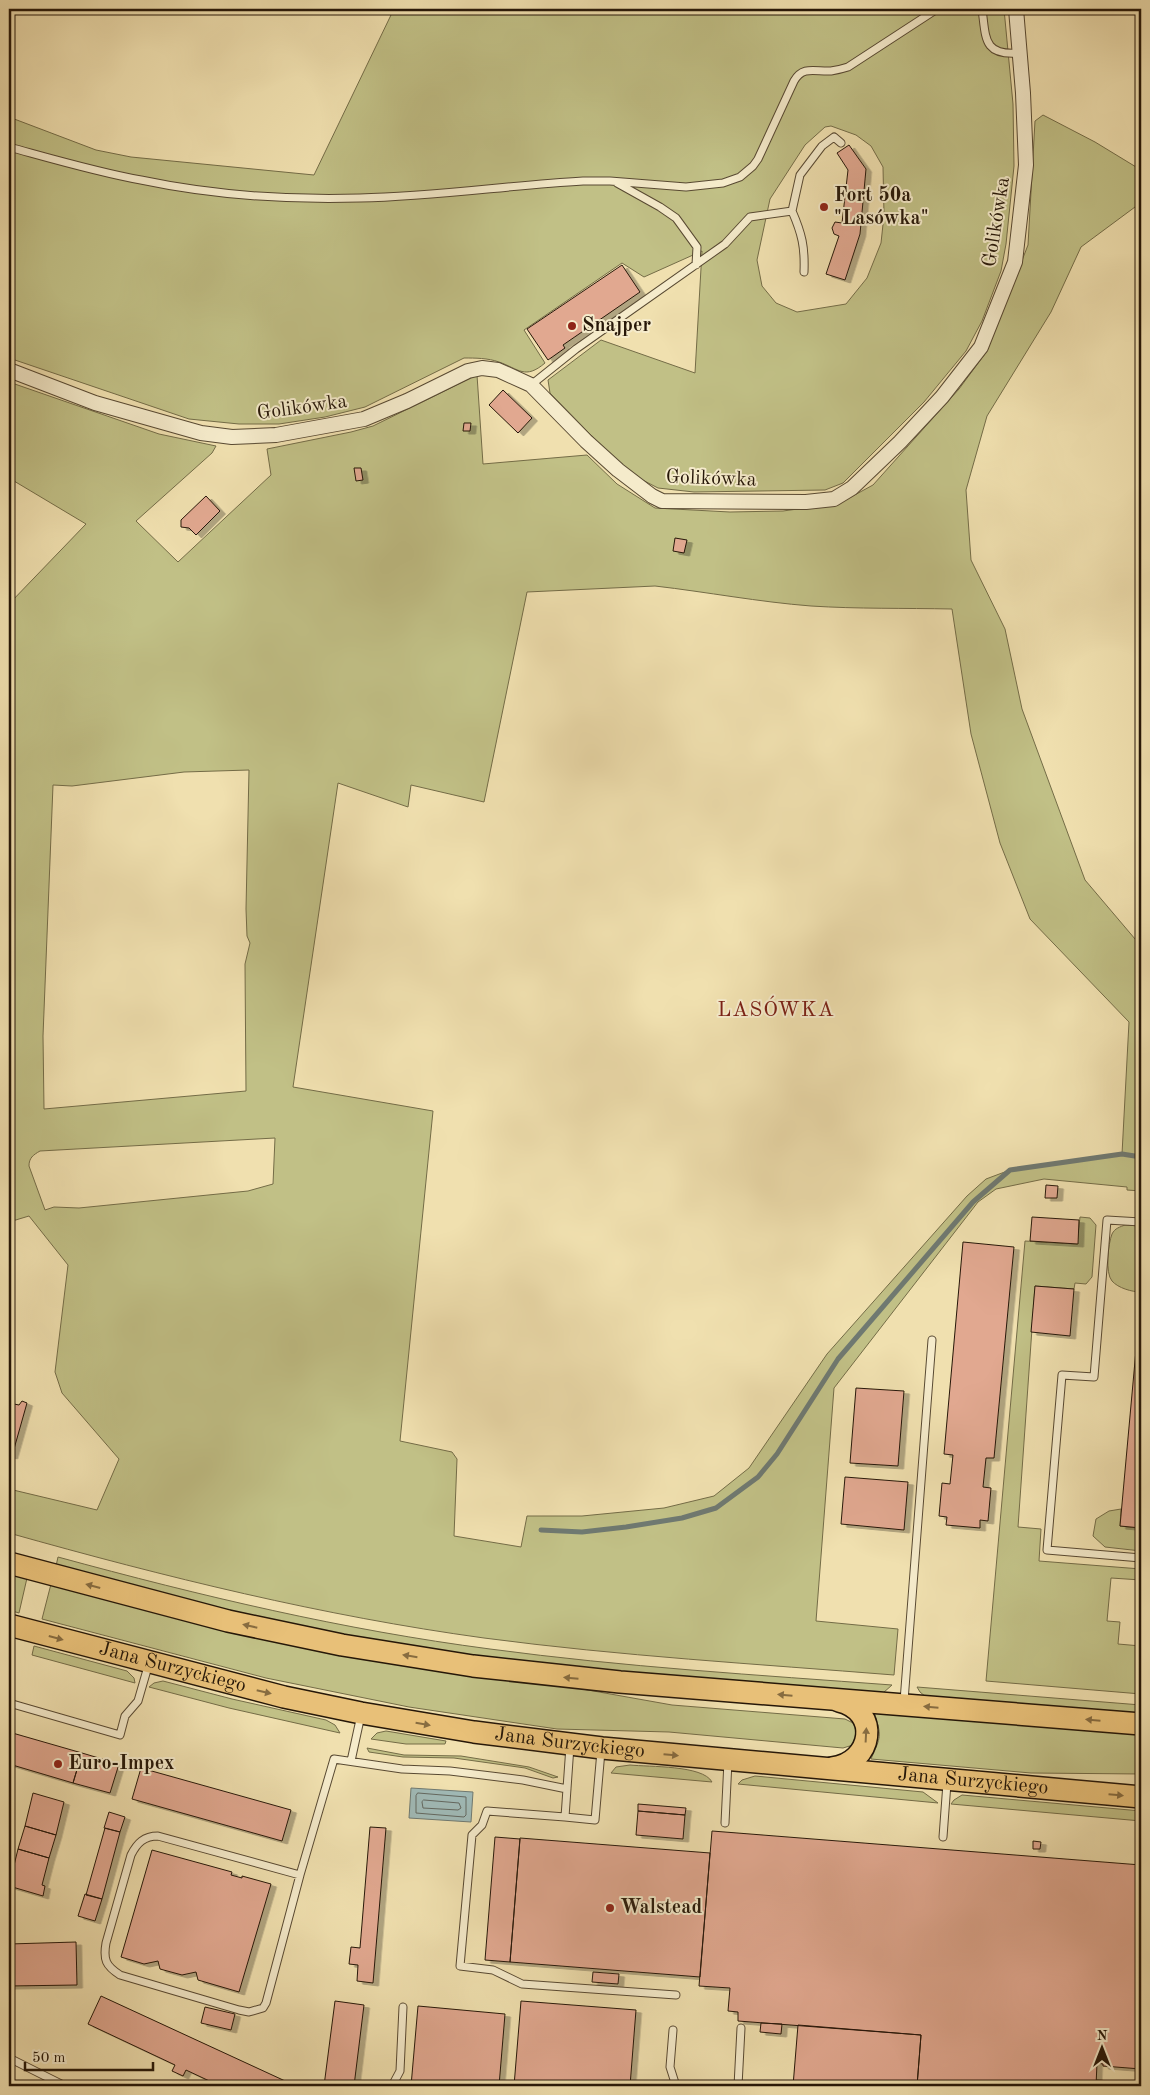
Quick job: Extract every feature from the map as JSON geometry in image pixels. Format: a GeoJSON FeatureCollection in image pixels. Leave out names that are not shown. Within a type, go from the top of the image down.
{"type":"FeatureCollection","features":[{"type":"Feature","properties":{"kind":"main road"},"geometry":{"type":"LineString","coordinates":[[9,1563],[218,1619],[381,1652],[560,1677],[1141,1724]]}},
{"type":"Feature","properties":{"kind":"main road","name":"Jana Surzyckiego"},"geometry":{"type":"LineString","coordinates":[[9,1625],[245,1688],[361,1713],[465,1731],[570,1745],[1141,1798]]}},
{"type":"Feature","properties":{"kind":"main road"},"geometry":{"type":"LineString","coordinates":[[819,1769],[838,1768],[851,1763],[861,1753],[866,1740],[866,1727],[858,1710],[849,1704],[833,1699]]}},
{"type":"Feature","properties":{"kind":"street","name":"Golikówka"},"geometry":{"type":"LineString","coordinates":[[9,370],[95,403],[201,433],[232,437],[276,435],[364,419],[476,368],[498,370],[531,384],[586,441],[618,470],[652,496],[662,501],[806,502],[834,499],[852,488],[942,397],[982,347],[1016,262],[1026,165],[1023,93],[1016,9]]}},
{"type":"Feature","properties":{"kind":"lane"},"geometry":{"type":"LineString","coordinates":[[9,148],[142,181],[281,197],[328,199],[404,197],[558,182],[614,182],[686,187],[723,183],[740,177],[758,159],[794,81],[800,73],[807,70],[832,71],[848,67],[937,9]]}},
{"type":"Feature","properties":{"kind":"lane"},"geometry":{"type":"LineString","coordinates":[[982,9],[986,36],[991,48],[1000,53],[1019,53]]}},
{"type":"Feature","properties":{"kind":"lane"},"geometry":{"type":"LineString","coordinates":[[804,272],[805,249],[801,232],[792,211],[802,172],[824,144],[834,137],[841,143]]}},
{"type":"Feature","properties":{"kind":"lane"},"geometry":{"type":"LineString","coordinates":[[614,182],[676,218],[697,247],[696,265]]}},
{"type":"Feature","properties":{"kind":"lane"},"geometry":{"type":"LineString","coordinates":[[531,384],[576,348],[725,244],[750,217],[792,211]]}},
{"type":"Feature","properties":{"kind":"lane"},"geometry":{"type":"LineString","coordinates":[[1141,1222],[1107,1220],[1094,1377],[1062,1375],[1047,1550],[1141,1558]]}},
{"type":"Feature","properties":{"kind":"lane"},"geometry":{"type":"LineString","coordinates":[[904,1705],[932,1340]]}},
{"type":"Feature","properties":{"kind":"lane"},"geometry":{"type":"LineString","coordinates":[[9,1702],[120,1734],[125,1716],[138,1701],[149,1663]]}},
{"type":"Feature","properties":{"kind":"lane"},"geometry":{"type":"LineString","coordinates":[[351,1761],[361,1713]]}},
{"type":"Feature","properties":{"kind":"lane"},"geometry":{"type":"LineString","coordinates":[[564,1817],[570,1745]]}},
{"type":"Feature","properties":{"kind":"lane"},"geometry":{"type":"LineString","coordinates":[[602,1748],[595,1820],[487,1811],[482,1825],[472,1835],[460,1966],[493,1970],[522,1984],[676,1995]]}},
{"type":"Feature","properties":{"kind":"lane"},"geometry":{"type":"LineString","coordinates":[[300,1875],[158,1836],[142,1839],[136,1845],[131,1855],[106,1943],[105,1962],[109,1969],[120,1975],[230,2008],[249,2012],[263,2008],[334,1759],[402,1769],[523,1780],[567,1789]]}},
{"type":"Feature","properties":{"kind":"lane"},"geometry":{"type":"LineString","coordinates":[[725,1823],[728,1760]]}},
{"type":"Feature","properties":{"kind":"lane"},"geometry":{"type":"LineString","coordinates":[[943,1837],[947,1780]]}},
{"type":"Feature","properties":{"kind":"lane"},"geometry":{"type":"LineString","coordinates":[[392,2086],[400,2071],[403,2007]]}},
{"type":"Feature","properties":{"kind":"lane"},"geometry":{"type":"LineString","coordinates":[[738,2086],[740,2028]]}},
{"type":"Feature","properties":{"kind":"lane"},"geometry":{"type":"LineString","coordinates":[[673,2030],[670,2067],[676,2086]]}},
{"type":"Feature","properties":{"kind":"lane"},"geometry":{"type":"LineString","coordinates":[[9,2058],[65,2086]]}},
{"type":"Feature","properties":{"kind":"shaded area"},"geometry":{"type":"Polygon","coordinates":[[[374,9],[1004,9],[1013,104],[1014,166],[1006,244],[1001,271],[982,321],[966,351],[924,402],[843,483],[825,490],[694,492],[658,488],[627,472],[550,393],[548,380],[601,340],[695,373],[702,251],[644,277],[622,263],[524,330],[545,363],[532,371],[522,372],[490,360],[464,358],[365,407],[325,417],[279,424],[239,424],[189,419],[9,358],[9,117],[96,150],[131,157],[314,175],[391,15],[374,9]],[[831,126],[825,127],[805,145],[770,199],[757,260],[762,286],[776,303],[797,312],[846,304],[867,278],[881,243],[884,215],[883,167],[871,146],[856,135],[831,126]]]}},
{"type":"Feature","properties":{"kind":"shaded area"},"geometry":{"type":"Polygon","coordinates":[[[1043,115],[1095,142],[1141,170],[1141,205],[1135,207],[1081,247],[1051,312],[987,416],[966,490],[971,560],[1005,629],[1022,709],[1085,880],[1141,946],[1141,1191],[1127,1190],[1127,1187],[1044,1179],[996,1189],[978,1202],[834,1388],[816,1621],[898,1629],[894,1675],[586,1650],[424,1629],[245,1594],[126,1565],[9,1533],[9,1489],[97,1510],[119,1459],[62,1393],[55,1372],[68,1265],[29,1216],[9,1222],[9,604],[86,524],[9,478],[9,382],[159,434],[216,446],[212,453],[136,521],[178,562],[271,475],[267,449],[373,426],[477,375],[483,464],[587,455],[617,484],[655,508],[730,512],[783,511],[827,505],[851,497],[873,485],[959,389],[987,351],[1028,245],[1035,121],[1043,115]],[[655,586],[527,592],[484,802],[411,785],[408,807],[338,783],[293,1087],[433,1111],[400,1441],[452,1452],[457,1459],[454,1536],[521,1547],[527,1516],[582,1516],[664,1508],[714,1496],[749,1468],[827,1354],[967,1196],[986,1179],[1010,1170],[1122,1154],[1129,1022],[1030,919],[1000,843],[971,734],[952,609],[811,606],[655,586]],[[249,770],[184,772],[72,786],[53,785],[43,1036],[44,1109],[246,1091],[245,964],[250,943],[247,936],[246,909],[249,770]],[[275,1138],[40,1151],[32,1157],[29,1166],[45,1210],[54,1207],[79,1208],[248,1191],[273,1184],[275,1138]]]}},
{"type":"Feature","properties":{"kind":"shaded area"},"geometry":{"type":"Polygon","coordinates":[[[1080,1217],[1090,1218],[1096,1225],[1092,1277],[1086,1284],[1075,1283],[1074,1289],[1035,1286],[1018,1527],[1041,1529],[1039,1561],[1141,1569],[1141,1580],[1111,1578],[1107,1621],[1120,1622],[1118,1644],[1141,1646],[1141,1694],[986,1681],[1025,1241],[1077,1244],[1080,1217]]]}},
{"type":"Feature","properties":{"kind":"shaded area"},"geometry":{"type":"Polygon","coordinates":[[[1125,1225],[1141,1226],[1141,1292],[1121,1288],[1112,1281],[1108,1272],[1108,1251],[1112,1234],[1116,1229],[1125,1225]]]}},
{"type":"Feature","properties":{"kind":"shaded area"},"geometry":{"type":"Polygon","coordinates":[[[1121,1509],[1120,1526],[1141,1528],[1141,1551],[1105,1547],[1093,1536],[1096,1519],[1109,1511],[1121,1509]]]}},
{"type":"Feature","properties":{"kind":"shaded area"},"geometry":{"type":"Polygon","coordinates":[[[58,1557],[219,1598],[327,1622],[435,1641],[641,1666],[892,1685],[883,1693],[563,1667],[435,1651],[372,1641],[213,1607],[56,1566],[58,1557]]]}},
{"type":"Feature","properties":{"kind":"shaded area"},"geometry":{"type":"Polygon","coordinates":[[[9,1573],[27,1578],[19,1613],[9,1610],[9,1573]]]}},
{"type":"Feature","properties":{"kind":"shaded area"},"geometry":{"type":"Polygon","coordinates":[[[51,1584],[216,1628],[512,1681],[571,1687],[672,1705],[845,1719],[857,1725],[859,1732],[853,1745],[843,1748],[669,1732],[557,1729],[409,1707],[266,1678],[42,1619],[51,1584]]]}},
{"type":"Feature","properties":{"kind":"shaded area"},"geometry":{"type":"Polygon","coordinates":[[[34,1646],[127,1671],[134,1678],[135,1683],[32,1655],[34,1646]]]}},
{"type":"Feature","properties":{"kind":"shaded area"},"geometry":{"type":"Polygon","coordinates":[[[163,1681],[326,1720],[335,1725],[340,1733],[229,1708],[149,1687],[154,1683],[163,1681]]]}},
{"type":"Feature","properties":{"kind":"shaded area"},"geometry":{"type":"Polygon","coordinates":[[[917,1687],[1141,1705],[1141,1715],[926,1697],[917,1687]]]}},
{"type":"Feature","properties":{"kind":"shaded area"},"geometry":{"type":"Polygon","coordinates":[[[874,1712],[1141,1733],[1141,1774],[1031,1773],[871,1759],[879,1736],[874,1712]]]}},
{"type":"Feature","properties":{"kind":"shaded area"},"geometry":{"type":"Polygon","coordinates":[[[386,1731],[446,1741],[445,1744],[406,1744],[371,1739],[377,1733],[386,1731]]]}},
{"type":"Feature","properties":{"kind":"shaded area"},"geometry":{"type":"Polygon","coordinates":[[[367,1748],[404,1755],[461,1756],[529,1767],[558,1777],[553,1778],[525,1768],[454,1758],[403,1757],[369,1752],[367,1748]]]}},
{"type":"Feature","properties":{"kind":"shaded area"},"geometry":{"type":"Polygon","coordinates":[[[630,1765],[675,1768],[698,1772],[707,1776],[712,1782],[611,1773],[616,1767],[630,1765]]]}},
{"type":"Feature","properties":{"kind":"shaded area"},"geometry":{"type":"Polygon","coordinates":[[[755,1776],[923,1792],[938,1803],[738,1784],[742,1780],[755,1776]]]}},
{"type":"Feature","properties":{"kind":"shaded area"},"geometry":{"type":"Polygon","coordinates":[[[962,1795],[1141,1811],[1141,1821],[951,1804],[962,1795]]]}},
{"type":"Feature","properties":{"kind":"water"},"geometry":{"type":"Polygon","coordinates":[[[411,1788],[473,1792],[471,1822],[409,1818],[411,1788]]]}},
{"type":"Feature","properties":{"kind":"building"},"geometry":{"type":"Polygon","coordinates":[[[849,145],[866,169],[860,234],[845,280],[826,274],[839,236],[834,234],[832,228],[835,222],[842,223],[848,170],[837,153],[849,145]]]}},
{"type":"Feature","properties":{"kind":"building"},"geometry":{"type":"Polygon","coordinates":[[[622,265],[640,292],[563,345],[565,348],[548,360],[527,329],[622,265]]]}},
{"type":"Feature","properties":{"kind":"building"},"geometry":{"type":"Polygon","coordinates":[[[503,390],[532,418],[518,433],[489,405],[503,390]]]}},
{"type":"Feature","properties":{"kind":"building"},"geometry":{"type":"Polygon","coordinates":[[[464,423],[471,423],[470,431],[463,431],[464,423]]]}},
{"type":"Feature","properties":{"kind":"building"},"geometry":{"type":"Polygon","coordinates":[[[354,468],[361,468],[363,480],[356,481],[354,468]]]}},
{"type":"Feature","properties":{"kind":"building"},"geometry":{"type":"Polygon","coordinates":[[[206,496],[220,511],[196,535],[189,528],[181,527],[181,520],[206,496]]]}},
{"type":"Feature","properties":{"kind":"building"},"geometry":{"type":"Polygon","coordinates":[[[675,538],[687,540],[684,553],[673,551],[675,538]]]}},
{"type":"Feature","properties":{"kind":"building"},"geometry":{"type":"Polygon","coordinates":[[[1046,1185],[1058,1186],[1057,1198],[1045,1198],[1046,1185]]]}},
{"type":"Feature","properties":{"kind":"building"},"geometry":{"type":"Polygon","coordinates":[[[1032,1217],[1079,1220],[1078,1244],[1030,1241],[1032,1217]]]}},
{"type":"Feature","properties":{"kind":"building"},"geometry":{"type":"Polygon","coordinates":[[[963,1242],[1014,1247],[994,1458],[986,1458],[983,1487],[991,1488],[988,1521],[980,1520],[980,1528],[946,1525],[947,1517],[939,1516],[942,1483],[950,1484],[953,1455],[944,1454],[963,1242]]]}},
{"type":"Feature","properties":{"kind":"building"},"geometry":{"type":"Polygon","coordinates":[[[1035,1286],[1074,1289],[1070,1336],[1031,1332],[1035,1286]]]}},
{"type":"Feature","properties":{"kind":"building"},"geometry":{"type":"Polygon","coordinates":[[[1141,1295],[1141,1528],[1120,1526],[1141,1295]]]}},
{"type":"Feature","properties":{"kind":"building"},"geometry":{"type":"Polygon","coordinates":[[[856,1388],[904,1391],[898,1466],[850,1463],[856,1388]]]}},
{"type":"Feature","properties":{"kind":"building"},"geometry":{"type":"Polygon","coordinates":[[[22,1401],[27,1403],[12,1456],[9,1455],[9,1431],[12,1421],[9,1420],[9,1413],[14,1404],[19,1405],[22,1401]]]}},
{"type":"Feature","properties":{"kind":"building"},"geometry":{"type":"Polygon","coordinates":[[[845,1477],[908,1482],[904,1530],[841,1524],[845,1477]]]}},
{"type":"Feature","properties":{"kind":"building"},"geometry":{"type":"Polygon","coordinates":[[[9,1732],[82,1753],[73,1783],[9,1764],[9,1732]]]}},
{"type":"Feature","properties":{"kind":"building"},"geometry":{"type":"Polygon","coordinates":[[[82,1753],[119,1764],[110,1793],[73,1783],[82,1753]]]}},
{"type":"Feature","properties":{"kind":"building"},"geometry":{"type":"Polygon","coordinates":[[[141,1768],[291,1810],[282,1841],[132,1799],[141,1768]]]}},
{"type":"Feature","properties":{"kind":"building"},"geometry":{"type":"Polygon","coordinates":[[[33,1793],[64,1802],[56,1835],[25,1826],[33,1793]]]}},
{"type":"Feature","properties":{"kind":"building"},"geometry":{"type":"Polygon","coordinates":[[[638,1804],[686,1808],[685,1815],[638,1811],[638,1804]]]}},
{"type":"Feature","properties":{"kind":"building"},"geometry":{"type":"Polygon","coordinates":[[[638,1811],[685,1815],[683,1839],[636,1835],[638,1811]]]}},
{"type":"Feature","properties":{"kind":"building"},"geometry":{"type":"Polygon","coordinates":[[[109,1812],[125,1817],[120,1832],[104,1828],[109,1812]]]}},
{"type":"Feature","properties":{"kind":"building"},"geometry":{"type":"Polygon","coordinates":[[[25,1826],[56,1835],[49,1858],[18,1849],[25,1826]]]}},
{"type":"Feature","properties":{"kind":"building"},"geometry":{"type":"Polygon","coordinates":[[[370,1827],[386,1828],[373,1983],[357,1981],[358,1965],[349,1964],[351,1947],[360,1948],[370,1827]]]}},
{"type":"Feature","properties":{"kind":"building"},"geometry":{"type":"Polygon","coordinates":[[[105,1828],[120,1832],[102,1899],[86,1895],[105,1828]]]}},
{"type":"Feature","properties":{"kind":"building"},"geometry":{"type":"Polygon","coordinates":[[[712,1831],[1141,1865],[1141,2069],[1103,2066],[1103,2064],[1097,2063],[1096,2086],[917,2086],[921,2035],[738,2021],[738,2012],[728,2011],[730,1988],[699,1986],[712,1831]]]}},
{"type":"Feature","properties":{"kind":"building"},"geometry":{"type":"Polygon","coordinates":[[[495,1837],[520,1839],[510,1962],[485,1960],[495,1837]]]}},
{"type":"Feature","properties":{"kind":"building","name":"Walstead"},"geometry":{"type":"Polygon","coordinates":[[[520,1838],[710,1853],[700,1977],[510,1962],[520,1838]]]}},
{"type":"Feature","properties":{"kind":"building"},"geometry":{"type":"Polygon","coordinates":[[[1033,1841],[1041,1842],[1040,1849],[1033,1849],[1033,1841]]]}},
{"type":"Feature","properties":{"kind":"building"},"geometry":{"type":"Polygon","coordinates":[[[18,1849],[49,1858],[42,1885],[45,1886],[43,1896],[9,1886],[18,1849]]]}},
{"type":"Feature","properties":{"kind":"building"},"geometry":{"type":"Polygon","coordinates":[[[152,1850],[232,1872],[231,1875],[271,1884],[239,1992],[198,1980],[196,1972],[182,1975],[160,1969],[158,1961],[144,1964],[121,1957],[152,1850]]]}},
{"type":"Feature","properties":{"kind":"building"},"geometry":{"type":"Polygon","coordinates":[[[85,1894],[102,1899],[95,1921],[78,1916],[85,1894]]]}},
{"type":"Feature","properties":{"kind":"building"},"geometry":{"type":"Polygon","coordinates":[[[76,1942],[77,1985],[9,1986],[9,1944],[76,1942]]]}},
{"type":"Feature","properties":{"kind":"building"},"geometry":{"type":"Polygon","coordinates":[[[593,1972],[619,1974],[618,1984],[592,1982],[593,1972]]]}},
{"type":"Feature","properties":{"kind":"building"},"geometry":{"type":"Polygon","coordinates":[[[101,1996],[296,2086],[220,2086],[186,2070],[183,2076],[172,2071],[175,2065],[88,2024],[101,1996]]]}},
{"type":"Feature","properties":{"kind":"building"},"geometry":{"type":"Polygon","coordinates":[[[335,2001],[364,2005],[354,2086],[324,2086],[335,2001]]]}},
{"type":"Feature","properties":{"kind":"building"},"geometry":{"type":"Polygon","coordinates":[[[521,2001],[636,2010],[630,2086],[514,2086],[521,2001]]]}},
{"type":"Feature","properties":{"kind":"building"},"geometry":{"type":"Polygon","coordinates":[[[418,2006],[505,2014],[499,2086],[411,2086],[418,2006]]]}},
{"type":"Feature","properties":{"kind":"building"},"geometry":{"type":"Polygon","coordinates":[[[205,2007],[235,2014],[231,2030],[201,2023],[205,2007]]]}},
{"type":"Feature","properties":{"kind":"building"},"geometry":{"type":"Polygon","coordinates":[[[761,2023],[782,2024],[781,2034],[760,2032],[761,2023]]]}},
{"type":"Feature","properties":{"kind":"building"},"geometry":{"type":"Polygon","coordinates":[[[798,2025],[921,2035],[917,2086],[793,2086],[798,2025]]]}},
{"type":"Feature","properties":{"kind":"building"},"geometry":{"type":"Polygon","coordinates":[[[1096,2080],[1112,2081],[1112,2086],[1096,2086],[1096,2080]]]}},
{"type":"Feature","properties":{"kind":"building"},"geometry":{"type":"Polygon","coordinates":[[[713,2083],[724,2084],[724,2086],[713,2086],[713,2083]]]}},
{"type":"Feature","properties":{"kind":"waterway"},"geometry":{"type":"LineString","coordinates":[[541,1530],[582,1532],[626,1527],[682,1518],[716,1508],[758,1477],[777,1454],[838,1359],[973,1202],[1010,1170],[1122,1154],[1141,1157]]}},
{"type":"Feature","properties":{"kind":"place","name":"Fort 50a \"Lasówka\""},"geometry":{"type":"Point","coordinates":[824,207]}},
{"type":"Feature","properties":{"kind":"place","name":"Snajper"},"geometry":{"type":"Point","coordinates":[572,326]}},
{"type":"Feature","properties":{"kind":"place","name":"Euro-Impex"},"geometry":{"type":"Point","coordinates":[58,1764]}},
{"type":"Feature","properties":{"kind":"place","name":"Walstead"},"geometry":{"type":"Point","coordinates":[610,1908]}},
{"type":"Feature","properties":{"kind":"district","name":"LASÓWKA"},"geometry":{"type":"Point","coordinates":[776,1010]}}]}
